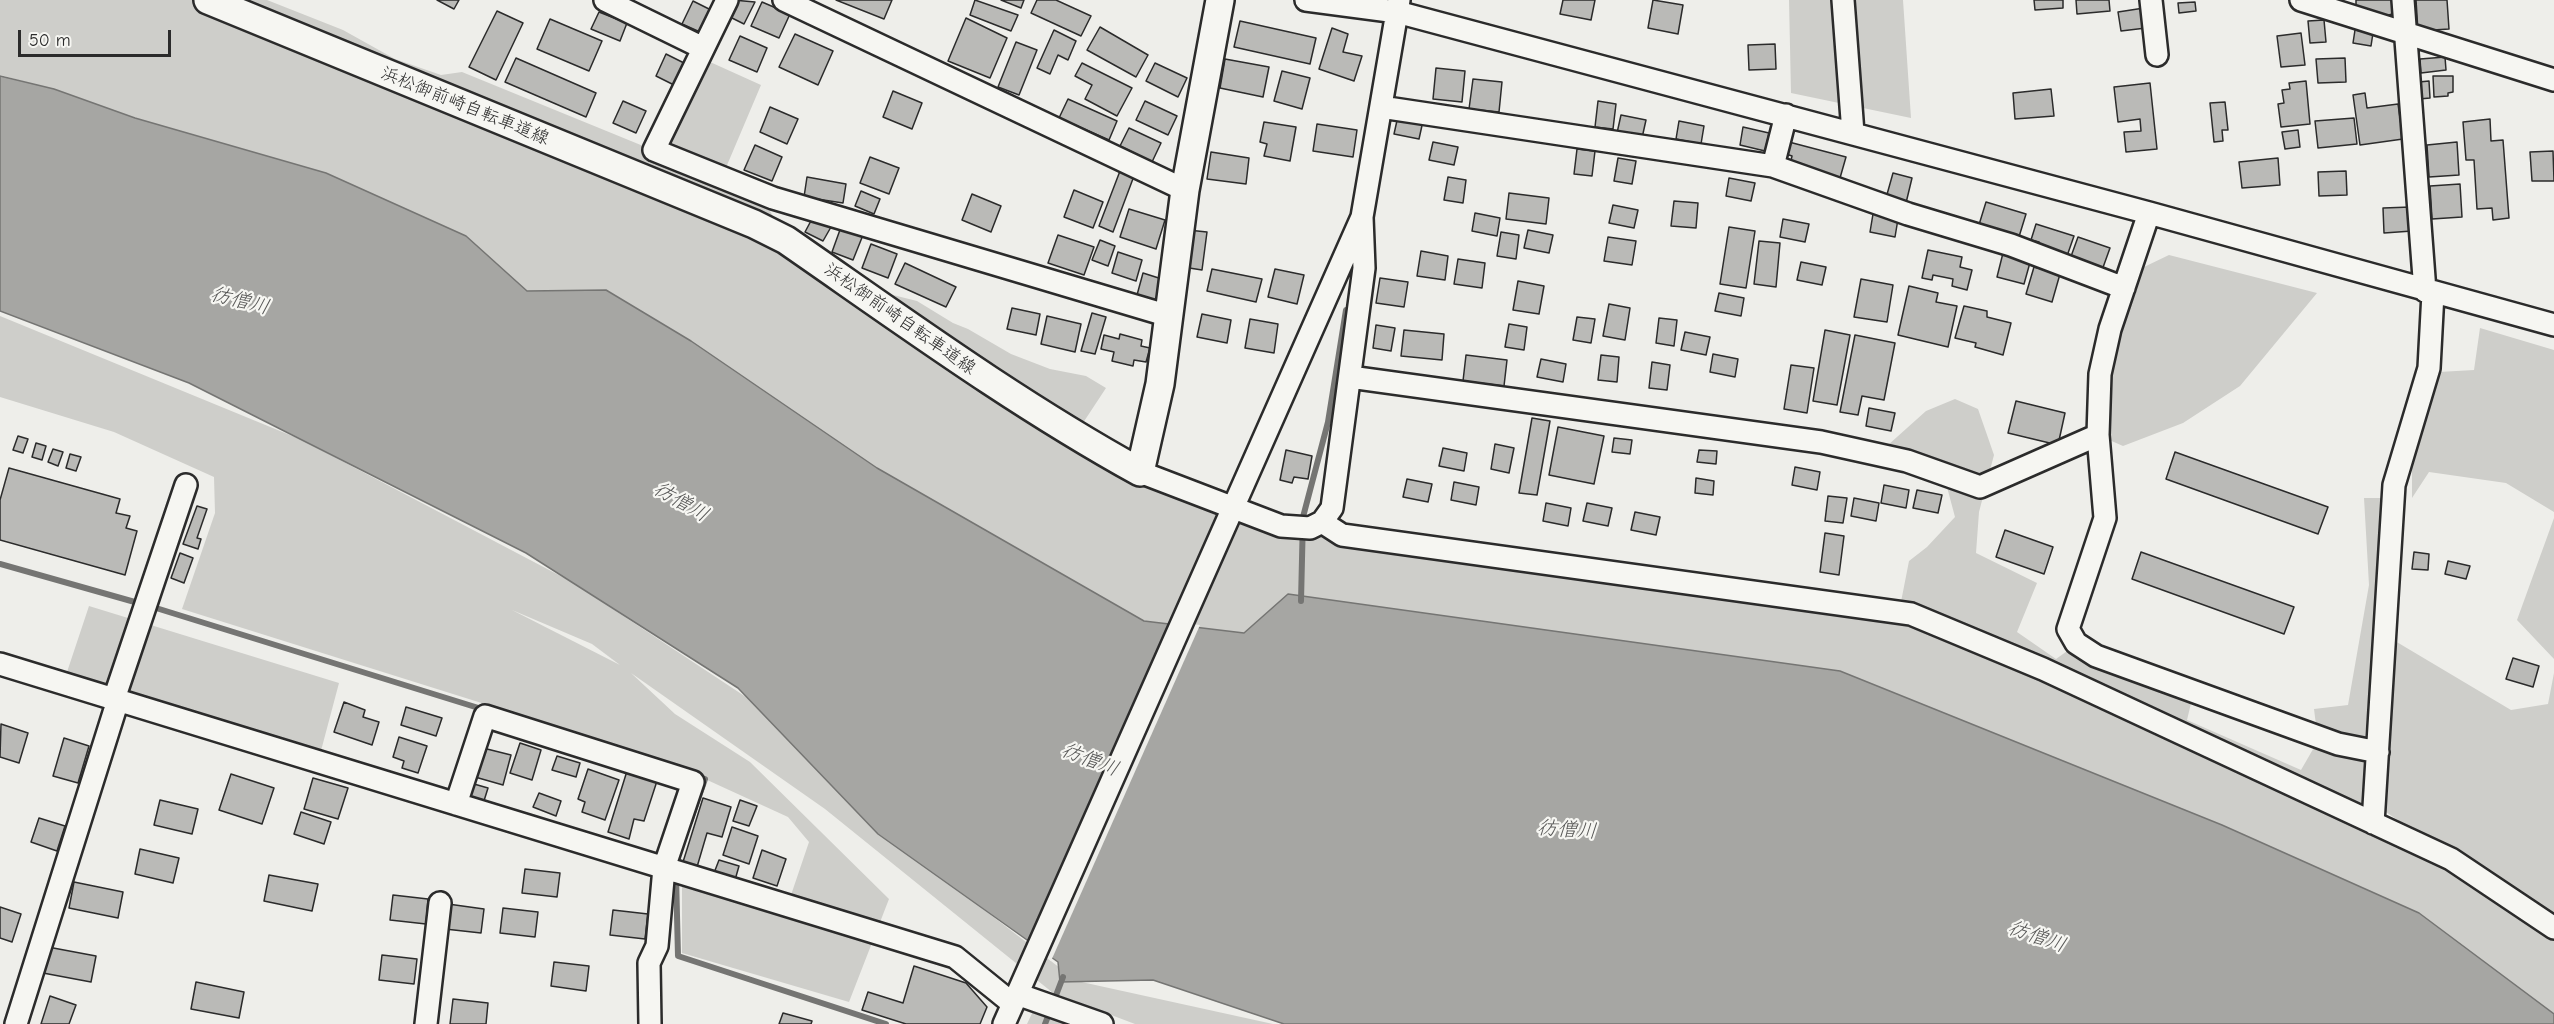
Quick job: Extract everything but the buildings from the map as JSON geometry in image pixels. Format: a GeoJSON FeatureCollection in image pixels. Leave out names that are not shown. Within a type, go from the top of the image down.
{"type":"FeatureCollection","features":[{"type":"Feature","properties":{"kind":"main road","name":"浜松御前崎自転車道線"},"geometry":{"type":"LineString","coordinates":[[208,0],[754,224],[786,240],[977,373],[1066,431],[1140,472]]}},
{"type":"Feature","properties":{"kind":"main road"},"geometry":{"type":"LineString","coordinates":[[1140,472],[1160,384],[1185,190],[1220,0]]}},
{"type":"Feature","properties":{"kind":"street"},"geometry":{"type":"LineString","coordinates":[[605,0],[703,48]]}},
{"type":"Feature","properties":{"kind":"street"},"geometry":{"type":"LineString","coordinates":[[727,0],[654,150],[773,198],[1169,316]]}},
{"type":"Feature","properties":{"kind":"street"},"geometry":{"type":"LineString","coordinates":[[784,0],[1185,190]]}},
{"type":"Feature","properties":{"kind":"street"},"geometry":{"type":"LineString","coordinates":[[1306,0],[1398,6],[1786,115],[2554,325]]}},
{"type":"Feature","properties":{"kind":"street"},"geometry":{"type":"LineString","coordinates":[[1843,0],[1853,133]]}},
{"type":"Feature","properties":{"kind":"street"},"geometry":{"type":"LineString","coordinates":[[2151,0],[2157,55]]}},
{"type":"Feature","properties":{"kind":"street"},"geometry":{"type":"LineString","coordinates":[[2301,0],[2554,80]]}},
{"type":"Feature","properties":{"kind":"street"},"geometry":{"type":"LineString","coordinates":[[2373,822],[2394,485],[2429,368],[2429,292],[2403,0]]}},
{"type":"Feature","properties":{"kind":"street"},"geometry":{"type":"LineString","coordinates":[[1140,472],[1231,514],[1281,526],[1310,528],[1322,522],[1332,508],[1364,268],[1362,217],[1398,6]]}},
{"type":"Feature","properties":{"kind":"street"},"geometry":{"type":"LineString","coordinates":[[1381,107],[1773,166],[1908,214],[2011,245],[2124,288]]}},
{"type":"Feature","properties":{"kind":"street"},"geometry":{"type":"LineString","coordinates":[[1773,166],[1786,115]]}},
{"type":"Feature","properties":{"kind":"street"},"geometry":{"type":"LineString","coordinates":[[2149,213],[2110,329],[2100,374],[2098,435],[2105,518],[2068,629],[2076,643],[2096,656],[2338,744],[2378,752]]}},
{"type":"Feature","properties":{"kind":"street"},"geometry":{"type":"LineString","coordinates":[[1004,1024],[1362,217]]}},
{"type":"Feature","properties":{"kind":"street"},"geometry":{"type":"LineString","coordinates":[[1350,377],[1821,442],[1907,461],[1980,487],[2098,435]]}},
{"type":"Feature","properties":{"kind":"street"},"geometry":{"type":"LineString","coordinates":[[16,1024],[116,700],[186,485]]}},
{"type":"Feature","properties":{"kind":"street"},"geometry":{"type":"LineString","coordinates":[[1322,522],[1342,535],[1911,614],[2043,669],[2451,859],[2554,928]]}},
{"type":"Feature","properties":{"kind":"street"},"geometry":{"type":"LineString","coordinates":[[0,664],[955,957],[1018,993],[1102,1024]]}},
{"type":"Feature","properties":{"kind":"street"},"geometry":{"type":"LineString","coordinates":[[456,804],[485,716],[693,782],[664,868],[657,946],[649,963],[650,1024]]}},
{"type":"Feature","properties":{"kind":"street"},"geometry":{"type":"LineString","coordinates":[[426,1024],[440,903]]}},
{"type":"Feature","properties":{"kind":"shaded area"},"geometry":{"type":"Polygon","coordinates":[[[0,0],[267,0],[343,30],[395,59],[441,75],[462,72],[653,150],[699,57],[761,85],[722,177],[770,211],[786,240],[885,307],[893,295],[917,301],[1011,354],[1050,369],[1086,376],[1106,388],[1079,429],[1129,471],[1180,499],[1259,526],[1899,612],[1909,561],[1927,547],[1955,517],[1947,487],[1878,454],[1926,411],[1955,399],[1978,409],[1994,455],[1979,512],[1976,553],[2037,583],[2017,632],[2056,659],[2070,649],[2192,699],[2187,720],[2301,770],[2316,744],[2371,758],[2362,809],[2430,849],[2554,932],[2554,1024],[1252,645],[1144,621],[37,85],[0,75],[0,0]]]}},
{"type":"Feature","properties":{"kind":"shaded area"},"geometry":{"type":"Polygon","coordinates":[[[1789,0],[1903,0],[1911,118],[1791,93],[1789,0]]]}},
{"type":"Feature","properties":{"kind":"shaded area"},"geometry":{"type":"Polygon","coordinates":[[[2169,255],[2317,293],[2240,386],[2183,423],[2123,446],[2098,435],[2110,329],[2144,267],[2169,255]]]}},
{"type":"Feature","properties":{"kind":"shaded area"},"geometry":{"type":"Polygon","coordinates":[[[0,316],[302,440],[572,582],[749,699],[983,909],[1077,981],[1273,1024],[1135,1024],[1053,993],[825,809],[631,673],[675,714],[750,762],[889,899],[849,1002],[682,953],[682,881],[765,906],[791,895],[809,842],[788,817],[705,779],[590,737],[182,609],[215,513],[214,477],[114,432],[0,397],[0,316]],[[512,610],[620,665],[592,644],[512,610]]]}},
{"type":"Feature","properties":{"kind":"shaded area"},"geometry":{"type":"Polygon","coordinates":[[[2480,328],[2554,350],[2554,512],[2506,483],[2429,472],[2412,498],[2412,466],[2439,372],[2474,370],[2480,328]]]}},
{"type":"Feature","properties":{"kind":"shaded area"},"geometry":{"type":"Polygon","coordinates":[[[2364,498],[2383,498],[2367,717],[2365,736],[2346,738],[2316,725],[2314,709],[2348,705],[2369,585],[2364,498]]]}},
{"type":"Feature","properties":{"kind":"shaded area"},"geometry":{"type":"Polygon","coordinates":[[[2554,518],[2554,659],[2517,620],[2554,518]]]}},
{"type":"Feature","properties":{"kind":"shaded area"},"geometry":{"type":"Polygon","coordinates":[[[89,606],[339,683],[318,762],[65,678],[89,606]]]}},
{"type":"Feature","properties":{"kind":"shaded area"},"geometry":{"type":"Polygon","coordinates":[[[2390,638],[2511,710],[2548,704],[2554,673],[2554,927],[2383,810],[2390,638]]]}},
{"type":"Feature","properties":{"kind":"shaded area"},"geometry":{"type":"Polygon","coordinates":[[[1034,1009],[1069,1024],[1027,1024],[1034,1009]]]}},
{"type":"Feature","properties":{"kind":"water","name":"彷僧川"},"geometry":{"type":"Polygon","coordinates":[[[0,76],[54,89],[135,118],[326,173],[466,236],[527,291],[606,290],[691,341],[877,468],[1144,621],[1244,633],[1288,594],[1840,671],[2222,825],[2419,913],[2554,1014],[2554,1024],[1284,1024],[1153,980],[1060,982],[1058,962],[878,834],[738,688],[526,553],[189,383],[0,311],[0,76]]]}},
{"type":"Feature","properties":{"kind":"pier"},"geometry":{"type":"Polygon","coordinates":[[[1171,621],[1200,625],[1051,961],[1028,944],[1171,621]]]}},
{"type":"Feature","properties":{"kind":"waterway"},"geometry":{"type":"LineString","coordinates":[[1301,601],[1303,517],[1328,422],[1346,310]]}},
{"type":"Feature","properties":{"kind":"waterway"},"geometry":{"type":"LineString","coordinates":[[0,564],[156,608],[485,710]]}},
{"type":"Feature","properties":{"kind":"waterway"},"geometry":{"type":"LineString","coordinates":[[690,822],[705,779],[695,776]]}},
{"type":"Feature","properties":{"kind":"waterway"},"geometry":{"type":"LineString","coordinates":[[676,875],[678,956],[886,1024]]}},
{"type":"Feature","properties":{"kind":"waterway"},"geometry":{"type":"LineString","coordinates":[[1045,1024],[1063,977]]}}]}
